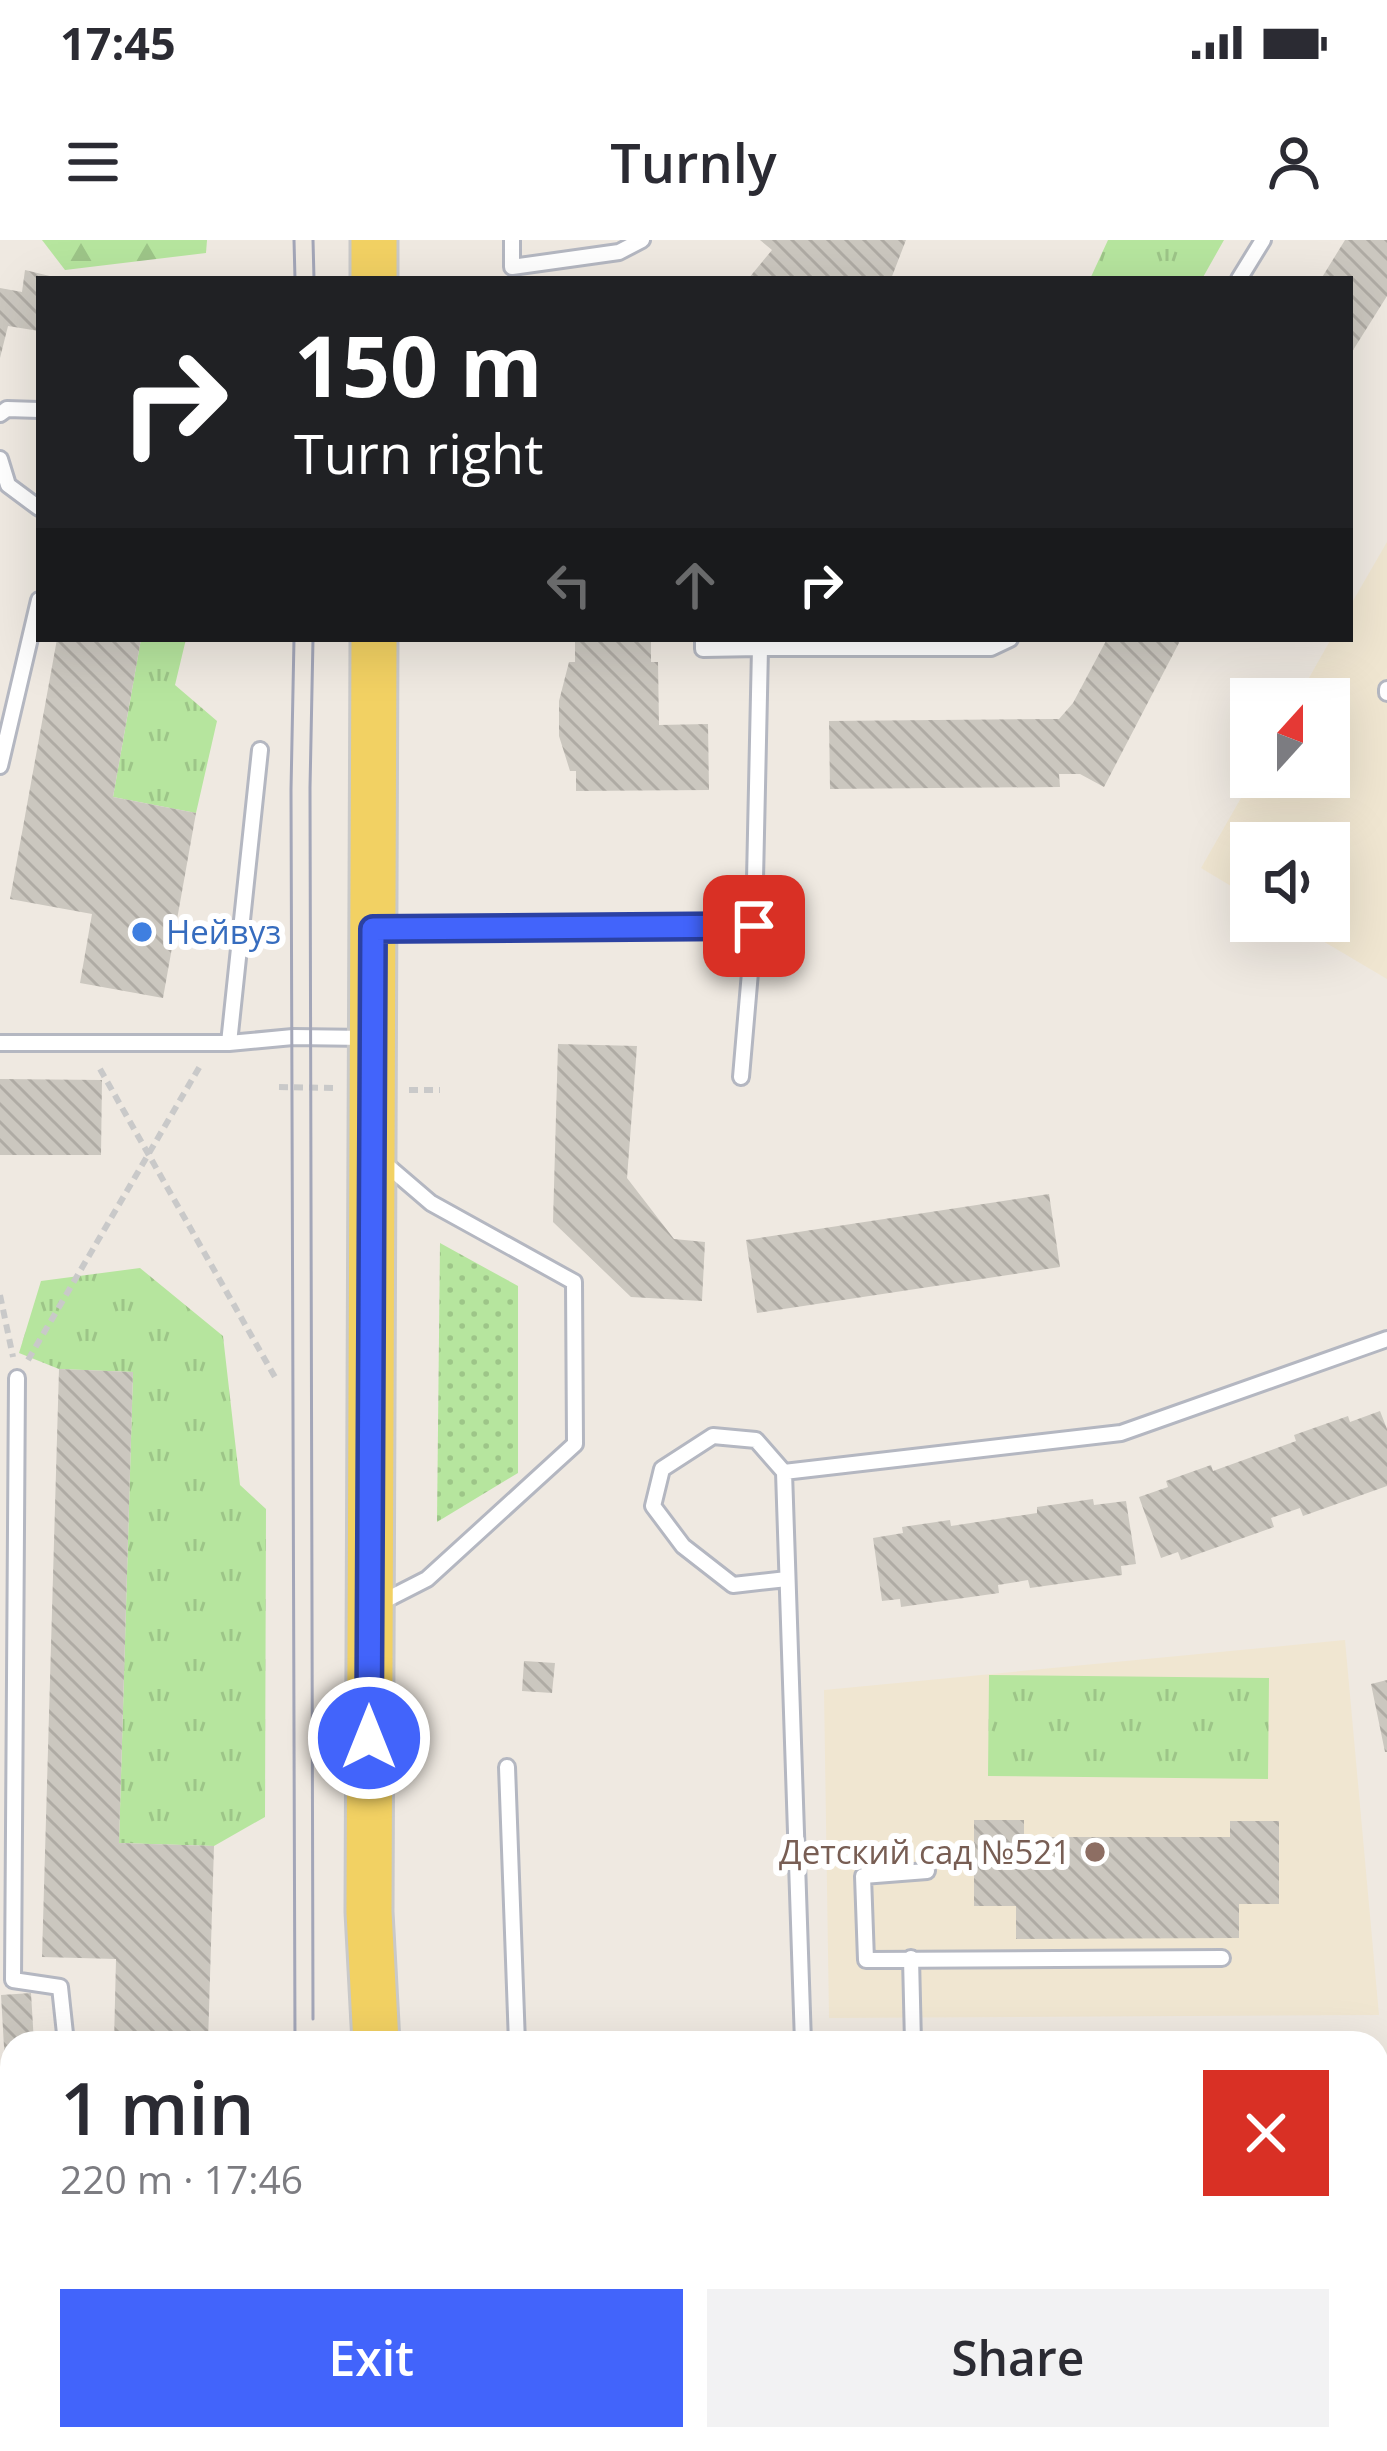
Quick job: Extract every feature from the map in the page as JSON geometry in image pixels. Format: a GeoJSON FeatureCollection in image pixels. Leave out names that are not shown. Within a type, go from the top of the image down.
{"type":"FeatureCollection","features":[{"type":"Feature","properties":{"kind":"main road"},"geometry":{"type":"LineString","coordinates":[[374,240],[374,276]]}},
{"type":"Feature","properties":{"kind":"main road"},"geometry":{"type":"LineString","coordinates":[[374,642],[369,1912],[375,2031]]}},
{"type":"Feature","properties":{"kind":"lane"},"geometry":{"type":"LineString","coordinates":[[512,240],[512,267],[620,252],[642,240]]}},
{"type":"Feature","properties":{"kind":"lane"},"geometry":{"type":"LineString","coordinates":[[1241,276],[1262,240]]}},
{"type":"Feature","properties":{"kind":"lane"},"geometry":{"type":"LineString","coordinates":[[0,414],[8,409],[36,410]]}},
{"type":"Feature","properties":{"kind":"lane"},"geometry":{"type":"LineString","coordinates":[[0,460],[8,485],[36,506]]}},
{"type":"Feature","properties":{"kind":"lane"},"geometry":{"type":"LineString","coordinates":[[0,766],[36,613]]}},
{"type":"Feature","properties":{"kind":"lane"},"geometry":{"type":"LineString","coordinates":[[703,642],[704,649],[849,643],[991,648],[1004,642]]}},
{"type":"Feature","properties":{"kind":"lane"},"geometry":{"type":"LineString","coordinates":[[741,1077],[754,926],[760,648]]}},
{"type":"Feature","properties":{"kind":"lane"},"geometry":{"type":"LineString","coordinates":[[222,1043],[260,750]]}},
{"type":"Feature","properties":{"kind":"lane"},"geometry":{"type":"LineString","coordinates":[[373,929],[754,926]]}},
{"type":"Feature","properties":{"kind":"lane"},"geometry":{"type":"LineString","coordinates":[[0,1042],[374,1038]]}},
{"type":"Feature","properties":{"kind":"lane"},"geometry":{"type":"LineString","coordinates":[[370,1608],[428,1580],[575,1444],[574,1282],[431,1203],[374,1154]]}},
{"type":"Feature","properties":{"kind":"lane"},"geometry":{"type":"LineString","coordinates":[[784,1472],[1121,1433],[1387,1340]]}},
{"type":"Feature","properties":{"kind":"lane"},"geometry":{"type":"LineString","coordinates":[[17,1378],[6,1945],[13,1980],[60,1987],[65,2031]]}},
{"type":"Feature","properties":{"kind":"lane"},"geometry":{"type":"LineString","coordinates":[[788,1579],[733,1585],[683,1546],[653,1506],[662,1469],[713,1436],[756,1440],[784,1472],[788,1579],[803,2031]]}},
{"type":"Feature","properties":{"kind":"lane"},"geometry":{"type":"LineString","coordinates":[[507,1767],[517,2031]]}},
{"type":"Feature","properties":{"kind":"lane"},"geometry":{"type":"LineString","coordinates":[[927,1871],[863,1876],[866,1960],[1222,1958]]}},
{"type":"Feature","properties":{"kind":"lane"},"geometry":{"type":"LineString","coordinates":[[911,1958],[913,2031]]}},
{"type":"Feature","properties":{"kind":"path"},"geometry":{"type":"LineString","coordinates":[[86,1042],[145,1154],[276,1379]]}},
{"type":"Feature","properties":{"kind":"path"},"geometry":{"type":"LineString","coordinates":[[17,1378],[145,1154],[222,1043]]}},
{"type":"Feature","properties":{"kind":"path"},"geometry":{"type":"LineString","coordinates":[[0,1294],[17,1378]]}},
{"type":"Feature","properties":{"kind":"shaded area"},"geometry":{"type":"Polygon","coordinates":[[[1387,542],[1387,979],[1324,942],[1350,942],[1350,822],[1230,822],[1230,885],[1201,868],[1241,798],[1350,798],[1350,678],[1309,678],[1329,642],[1353,642],[1353,601],[1387,542]]]}},
{"type":"Feature","properties":{"kind":"shaded area","name":"Детский сад №521"},"geometry":{"type":"Polygon","coordinates":[[[1345,1640],[1379,2015],[829,2018],[824,1690],[1345,1640]]]}},
{"type":"Feature","properties":{"kind":"green space"},"geometry":{"type":"Polygon","coordinates":[[[42,240],[207,240],[206,253],[65,270],[42,240]]]}},
{"type":"Feature","properties":{"kind":"green space"},"geometry":{"type":"Polygon","coordinates":[[[1108,240],[1224,240],[1204,276],[1091,276],[1108,240]]]}},
{"type":"Feature","properties":{"kind":"green space"},"geometry":{"type":"Polygon","coordinates":[[[140,642],[185,642],[175,685],[217,721],[196,813],[113,797],[140,642]]]}},
{"type":"Feature","properties":{"kind":"green space"},"geometry":{"type":"Polygon","coordinates":[[[440,1243],[518,1286],[518,1473],[437,1522],[440,1243]]]}},
{"type":"Feature","properties":{"kind":"green space"},"geometry":{"type":"Polygon","coordinates":[[[140,1268],[223,1336],[240,1485],[266,1509],[265,1817],[214,1846],[119,1843],[133,1372],[59,1369],[19,1353],[41,1281],[140,1268]]]}},
{"type":"Feature","properties":{"kind":"green space"},"geometry":{"type":"Polygon","coordinates":[[[989,1675],[1269,1678],[1268,1779],[988,1776],[989,1675]]]}},
{"type":"Feature","properties":{"kind":"building"},"geometry":{"type":"Polygon","coordinates":[[[760,240],[906,240],[892,276],[750,276],[772,250],[760,240]]]}},
{"type":"Feature","properties":{"kind":"building"},"geometry":{"type":"Polygon","coordinates":[[[1345,240],[1387,240],[1387,296],[1353,350],[1353,276],[1323,276],[1345,240]]]}},
{"type":"Feature","properties":{"kind":"building"},"geometry":{"type":"Polygon","coordinates":[[[25,270],[50,276],[36,276],[36,331],[8,326],[0,358],[0,288],[22,292],[25,270]]]}},
{"type":"Feature","properties":{"kind":"building"},"geometry":{"type":"Polygon","coordinates":[[[56,642],[140,642],[113,797],[196,813],[163,998],[80,983],[92,914],[10,899],[56,642]]]}},
{"type":"Feature","properties":{"kind":"building"},"geometry":{"type":"Polygon","coordinates":[[[575,642],[651,642],[651,662],[658,662],[659,725],[708,724],[709,790],[576,791],[576,771],[570,771],[559,736],[559,701],[569,662],[575,662],[575,642]]]}},
{"type":"Feature","properties":{"kind":"building"},"geometry":{"type":"Polygon","coordinates":[[[1105,642],[1179,642],[1104,787],[1080,774],[1059,774],[1060,787],[830,789],[829,721],[1059,719],[1073,703],[1105,642]]]}},
{"type":"Feature","properties":{"kind":"building"},"geometry":{"type":"Polygon","coordinates":[[[558,1044],[637,1046],[627,1178],[674,1239],[705,1242],[702,1301],[631,1297],[553,1222],[558,1044]]]}},
{"type":"Feature","properties":{"kind":"building"},"geometry":{"type":"Polygon","coordinates":[[[0,1079],[102,1080],[101,1155],[0,1155],[0,1079]]]}},
{"type":"Feature","properties":{"kind":"building"},"geometry":{"type":"Polygon","coordinates":[[[1049,1194],[1060,1267],[757,1313],[746,1240],[1049,1194]]]}},
{"type":"Feature","properties":{"kind":"building"},"geometry":{"type":"Polygon","coordinates":[[[59,1369],[133,1372],[119,1843],[214,1846],[208,2031],[114,2031],[116,1959],[42,1957],[59,1369]]]}},
{"type":"Feature","properties":{"kind":"building"},"geometry":{"type":"Polygon","coordinates":[[[1380,1411],[1387,1429],[1387,1486],[1303,1516],[1300,1508],[1271,1518],[1274,1527],[1181,1560],[1178,1552],[1161,1558],[1139,1497],[1168,1487],[1166,1481],[1211,1465],[1213,1471],[1296,1441],[1294,1435],[1348,1416],[1350,1422],[1380,1411]]]}},
{"type":"Feature","properties":{"kind":"building"},"geometry":{"type":"Polygon","coordinates":[[[1093,1499],[1094,1505],[1126,1501],[1136,1564],[1121,1566],[1122,1575],[1030,1588],[1028,1580],[998,1585],[999,1593],[901,1607],[900,1599],[882,1601],[873,1538],[903,1533],[902,1527],[950,1520],[951,1526],[1093,1499]]]}},
{"type":"Feature","properties":{"kind":"building"},"geometry":{"type":"Polygon","coordinates":[[[524,1661],[555,1663],[552,1693],[522,1691],[524,1661]]]}},
{"type":"Feature","properties":{"kind":"building"},"geometry":{"type":"Polygon","coordinates":[[[1387,1680],[1387,1752],[1385,1752],[1371,1684],[1387,1680]]]}},
{"type":"Feature","properties":{"kind":"building"},"geometry":{"type":"Polygon","coordinates":[[[974,1820],[1024,1820],[1024,1837],[1230,1837],[1230,1821],[1279,1821],[1279,1904],[1239,1904],[1239,1938],[1016,1939],[1016,1906],[974,1906],[974,1820]]]}},
{"type":"Feature","properties":{"kind":"building"},"geometry":{"type":"Polygon","coordinates":[[[31,1993],[33,2031],[3,2031],[1,1995],[31,1993]]]}},
{"type":"Feature","properties":{"kind":"tram line"},"geometry":{"type":"LineString","coordinates":[[294,240],[295,276]]}},
{"type":"Feature","properties":{"kind":"tram line"},"geometry":{"type":"LineString","coordinates":[[313,240],[314,276]]}},
{"type":"Feature","properties":{"kind":"tram line"},"geometry":{"type":"LineString","coordinates":[[294,642],[295,2031]]}},
{"type":"Feature","properties":{"kind":"tram line"},"geometry":{"type":"LineString","coordinates":[[313,642],[313,2019]]}},
{"type":"Feature","properties":{"kind":"place","name":"Нейвуз"},"geometry":{"type":"Point","coordinates":[142,932]}},
{"type":"Feature","properties":{"kind":"place","name":"Детский сад №521"},"geometry":{"type":"Point","coordinates":[1095,1852]}},
{"type":"Feature","properties":{"kind":"route"},"geometry":{"type":"LineString","coordinates":[[369,1738],[373,929],[754,926]]}}]}
